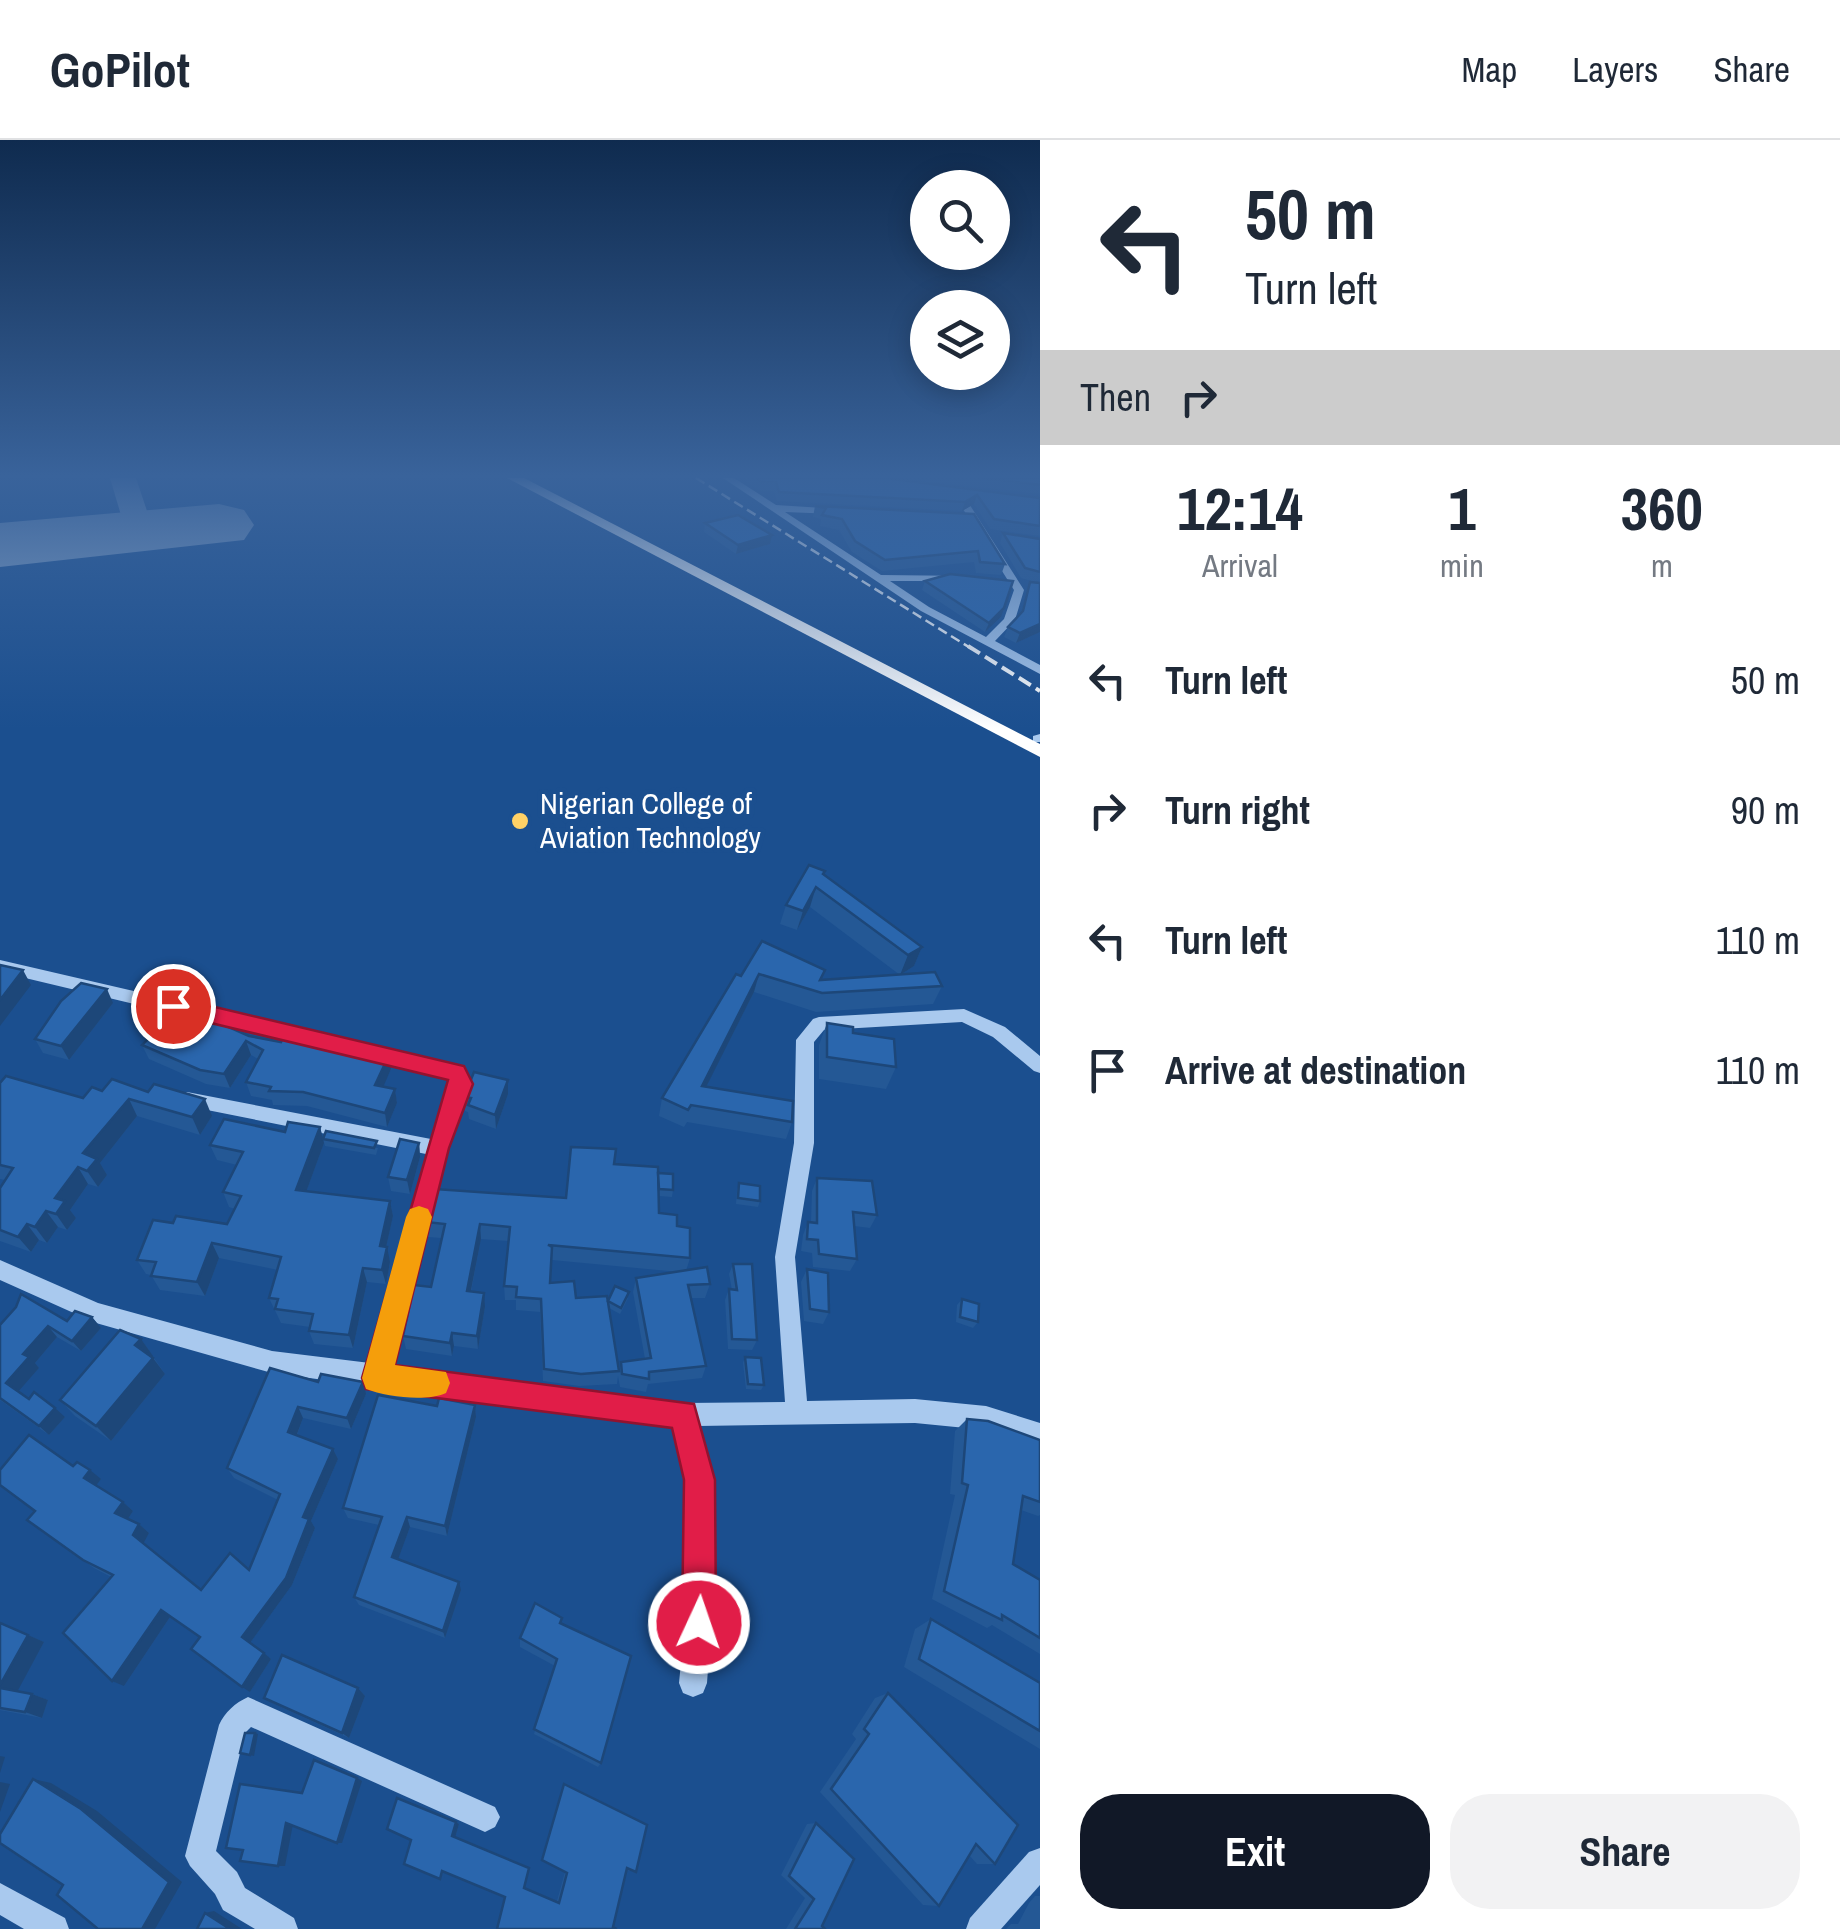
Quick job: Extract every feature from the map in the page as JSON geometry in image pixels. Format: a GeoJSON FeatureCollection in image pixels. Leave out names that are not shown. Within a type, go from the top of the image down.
{"type":"FeatureCollection","features":[{"type":"Feature","properties":{"kind":"highway"},"geometry":{"type":"LineString","coordinates":[[680,561],[1040,742]]}},
{"type":"Feature","properties":{"kind":"highway"},"geometry":{"type":"LineString","coordinates":[[690,561],[1040,742]]}},
{"type":"Feature","properties":{"kind":"street"},"geometry":{"type":"LineString","coordinates":[[853,561],[987,643],[1040,670]]}},
{"type":"Feature","properties":{"kind":"street"},"geometry":{"type":"LineString","coordinates":[[987,643],[1013,613],[1019,594],[1001,561]]}},
{"type":"Feature","properties":{"kind":"street"},"geometry":{"type":"LineString","coordinates":[[878,578],[932,575],[985,579]]}},
{"type":"Feature","properties":{"kind":"street"},"geometry":{"type":"LineString","coordinates":[[1000,581],[1039,587]]}},
{"type":"Feature","properties":{"kind":"street"},"geometry":{"type":"LineString","coordinates":[[0,966],[456,1073],[461,1084],[437,1148],[376,1378]]}},
{"type":"Feature","properties":{"kind":"street"},"geometry":{"type":"LineString","coordinates":[[798,1414],[784,1258],[804,1142],[806,1040],[810,1030],[819,1024],[964,1014],[999,1032],[1040,1066]]}},
{"type":"Feature","properties":{"kind":"street"},"geometry":{"type":"LineString","coordinates":[[185,1099],[437,1148]]}},
{"type":"Feature","properties":{"kind":"street"},"geometry":{"type":"LineString","coordinates":[[0,1270],[96,1313],[272,1362],[684,1415],[914,1411],[986,1418],[1040,1436]]}},
{"type":"Feature","properties":{"kind":"street"},"geometry":{"type":"LineString","coordinates":[[684,1415],[700,1480],[702,1593],[694,1683]]}},
{"type":"Feature","properties":{"kind":"street"},"geometry":{"type":"LineString","coordinates":[[283,1929],[234,1899],[200,1856],[233,1725],[248,1711],[485,1817]]}},
{"type":"Feature","properties":{"kind":"street"},"geometry":{"type":"LineString","coordinates":[[981,1929],[1040,1863]]}},
{"type":"Feature","properties":{"kind":"street"},"geometry":{"type":"LineString","coordinates":[[0,1898],[54,1929]]}},
{"type":"Feature","properties":{"kind":"building"},"geometry":{"type":"Polygon","coordinates":[[[1021,561],[1040,561],[1040,572],[1025,568],[1021,561]]]}},
{"type":"Feature","properties":{"kind":"building"},"geometry":{"type":"Polygon","coordinates":[[[950,574],[1013,581],[1004,608],[989,623],[925,581],[950,574]]]}},
{"type":"Feature","properties":{"kind":"building"},"geometry":{"type":"Polygon","coordinates":[[[1030,582],[1040,583],[1040,624],[1020,633],[1008,627],[1023,611],[1030,582]]]}},
{"type":"Feature","properties":{"kind":"building"},"geometry":{"type":"Polygon","coordinates":[[[809,865],[825,871],[823,874],[922,947],[908,955],[816,887],[803,911],[786,905],[809,865]]]}},
{"type":"Feature","properties":{"kind":"building"},"geometry":{"type":"Polygon","coordinates":[[[762,941],[825,970],[820,980],[935,972],[942,986],[822,993],[759,974],[702,1086],[793,1101],[792,1122],[691,1105],[688,1110],[662,1098],[736,974],[741,976],[762,941]]]}},
{"type":"Feature","properties":{"kind":"building"},"geometry":{"type":"Polygon","coordinates":[[[0,965],[23,970],[0,1000],[0,965]]]}},
{"type":"Feature","properties":{"kind":"building"},"geometry":{"type":"Polygon","coordinates":[[[81,983],[107,989],[61,1046],[35,1039],[61,1001],[81,983]]]}},
{"type":"Feature","properties":{"kind":"building"},"geometry":{"type":"Polygon","coordinates":[[[181,1006],[249,1036],[281,1042],[287,1031],[389,1055],[375,1085],[395,1089],[385,1113],[303,1092],[269,1091],[271,1087],[246,1082],[263,1050],[246,1041],[224,1074],[200,1070],[142,1045],[181,1006]]]}},
{"type":"Feature","properties":{"kind":"building"},"geometry":{"type":"Polygon","coordinates":[[[827,1023],[853,1027],[853,1033],[894,1039],[896,1067],[827,1057],[827,1023]]]}},
{"type":"Feature","properties":{"kind":"building"},"geometry":{"type":"Polygon","coordinates":[[[474,1072],[508,1080],[495,1115],[468,1105],[471,1098],[464,1097],[474,1072]]]}},
{"type":"Feature","properties":{"kind":"building"},"geometry":{"type":"Polygon","coordinates":[[[6,1076],[83,1098],[92,1087],[102,1091],[112,1079],[148,1092],[154,1084],[205,1099],[192,1117],[129,1099],[83,1153],[97,1159],[87,1171],[78,1167],[55,1198],[65,1201],[56,1214],[46,1211],[35,1227],[27,1224],[18,1237],[0,1230],[0,1188],[13,1168],[0,1165],[0,1083],[6,1076]]]}},
{"type":"Feature","properties":{"kind":"building"},"geometry":{"type":"Polygon","coordinates":[[[224,1119],[285,1132],[288,1122],[320,1127],[296,1190],[390,1201],[380,1246],[387,1247],[382,1270],[363,1268],[349,1335],[309,1331],[313,1314],[275,1309],[278,1299],[269,1298],[281,1257],[212,1243],[197,1282],[151,1276],[156,1262],[137,1260],[153,1220],[173,1223],[176,1216],[227,1224],[241,1196],[223,1192],[243,1152],[210,1145],[224,1119]]]}},
{"type":"Feature","properties":{"kind":"building"},"geometry":{"type":"Polygon","coordinates":[[[326,1131],[377,1141],[374,1148],[323,1139],[326,1131]]]}},
{"type":"Feature","properties":{"kind":"building"},"geometry":{"type":"Polygon","coordinates":[[[400,1139],[419,1143],[407,1180],[388,1177],[400,1139]]]}},
{"type":"Feature","properties":{"kind":"building"},"geometry":{"type":"Polygon","coordinates":[[[571,1147],[616,1149],[614,1164],[658,1167],[659,1213],[677,1215],[677,1226],[690,1228],[690,1258],[548,1245],[552,1247],[550,1283],[574,1281],[576,1298],[607,1296],[619,1371],[581,1374],[544,1369],[541,1299],[516,1297],[517,1287],[504,1286],[510,1227],[480,1224],[467,1291],[484,1293],[477,1336],[452,1333],[450,1343],[403,1336],[414,1285],[431,1287],[445,1224],[426,1222],[435,1189],[566,1198],[571,1147]]]}},
{"type":"Feature","properties":{"kind":"building"},"geometry":{"type":"Polygon","coordinates":[[[658,1173],[673,1174],[673,1190],[659,1189],[658,1173]]]}},
{"type":"Feature","properties":{"kind":"building"},"geometry":{"type":"Polygon","coordinates":[[[817,1178],[872,1181],[877,1215],[853,1212],[857,1259],[819,1254],[818,1240],[807,1239],[808,1222],[817,1223],[817,1178]]]}},
{"type":"Feature","properties":{"kind":"building"},"geometry":{"type":"Polygon","coordinates":[[[739,1183],[760,1186],[760,1201],[738,1198],[739,1183]]]}},
{"type":"Feature","properties":{"kind":"building"},"geometry":{"type":"Polygon","coordinates":[[[733,1264],[752,1264],[757,1340],[732,1339],[729,1289],[737,1290],[733,1264]]]}},
{"type":"Feature","properties":{"kind":"building"},"geometry":{"type":"Polygon","coordinates":[[[707,1267],[710,1284],[688,1285],[706,1366],[649,1372],[649,1379],[622,1374],[621,1362],[651,1358],[636,1278],[707,1267]]]}},
{"type":"Feature","properties":{"kind":"building"},"geometry":{"type":"Polygon","coordinates":[[[807,1269],[828,1273],[829,1312],[810,1309],[807,1269]]]}},
{"type":"Feature","properties":{"kind":"building"},"geometry":{"type":"Polygon","coordinates":[[[615,1286],[629,1292],[621,1308],[608,1301],[615,1286]]]}},
{"type":"Feature","properties":{"kind":"building"},"geometry":{"type":"Polygon","coordinates":[[[21,1294],[67,1321],[75,1311],[92,1317],[72,1341],[48,1326],[23,1354],[29,1357],[6,1383],[29,1399],[34,1392],[55,1408],[39,1426],[0,1398],[0,1325],[16,1307],[21,1294]]]}},
{"type":"Feature","properties":{"kind":"building"},"geometry":{"type":"Polygon","coordinates":[[[962,1299],[979,1304],[978,1322],[960,1317],[962,1299]]]}},
{"type":"Feature","properties":{"kind":"building"},"geometry":{"type":"Polygon","coordinates":[[[120,1330],[141,1339],[135,1345],[153,1358],[96,1426],[60,1400],[120,1330]]]}},
{"type":"Feature","properties":{"kind":"building"},"geometry":{"type":"Polygon","coordinates":[[[745,1357],[761,1358],[764,1385],[748,1384],[745,1357]]]}},
{"type":"Feature","properties":{"kind":"building"},"geometry":{"type":"Polygon","coordinates":[[[270,1368],[318,1382],[321,1374],[363,1382],[347,1418],[298,1407],[288,1432],[333,1449],[303,1517],[309,1519],[286,1578],[242,1637],[264,1653],[242,1687],[191,1649],[200,1637],[161,1610],[112,1681],[63,1633],[113,1575],[83,1560],[27,1520],[35,1511],[0,1485],[0,1470],[29,1435],[73,1466],[77,1462],[90,1470],[84,1478],[123,1502],[115,1513],[139,1524],[133,1535],[201,1590],[230,1553],[249,1570],[280,1494],[227,1468],[270,1368]]]}},
{"type":"Feature","properties":{"kind":"building"},"geometry":{"type":"Polygon","coordinates":[[[378,1395],[437,1406],[439,1398],[475,1405],[445,1526],[407,1517],[392,1557],[459,1582],[443,1631],[354,1597],[382,1517],[343,1508],[378,1395]]]}},
{"type":"Feature","properties":{"kind":"building"},"geometry":{"type":"Polygon","coordinates":[[[967,1419],[988,1421],[1040,1440],[1040,1502],[1023,1496],[1013,1564],[1040,1580],[1040,1638],[1002,1615],[1002,1620],[944,1591],[968,1485],[962,1483],[967,1419]]]}},
{"type":"Feature","properties":{"kind":"building"},"geometry":{"type":"Polygon","coordinates":[[[535,1603],[562,1618],[560,1623],[631,1656],[601,1763],[534,1729],[557,1659],[520,1638],[535,1603]]]}},
{"type":"Feature","properties":{"kind":"building"},"geometry":{"type":"Polygon","coordinates":[[[931,1619],[1040,1683],[1040,1731],[919,1659],[931,1619]]]}},
{"type":"Feature","properties":{"kind":"building"},"geometry":{"type":"Polygon","coordinates":[[[0,1623],[28,1635],[0,1685],[0,1623]]]}},
{"type":"Feature","properties":{"kind":"building"},"geometry":{"type":"Polygon","coordinates":[[[282,1655],[358,1688],[342,1733],[264,1698],[282,1655]]]}},
{"type":"Feature","properties":{"kind":"building"},"geometry":{"type":"Polygon","coordinates":[[[0,1688],[32,1694],[25,1712],[0,1708],[0,1688]]]}},
{"type":"Feature","properties":{"kind":"building"},"geometry":{"type":"Polygon","coordinates":[[[888,1693],[1018,1825],[995,1864],[976,1844],[939,1906],[831,1789],[869,1734],[864,1729],[888,1693]]]}},
{"type":"Feature","properties":{"kind":"building"},"geometry":{"type":"Polygon","coordinates":[[[245,1733],[255,1733],[250,1755],[240,1753],[245,1733]]]}},
{"type":"Feature","properties":{"kind":"building"},"geometry":{"type":"Polygon","coordinates":[[[314,1760],[357,1778],[337,1843],[286,1823],[278,1866],[240,1861],[243,1850],[226,1848],[240,1784],[302,1793],[314,1760]]]}},
{"type":"Feature","properties":{"kind":"building"},"geometry":{"type":"Polygon","coordinates":[[[33,1779],[81,1809],[169,1882],[142,1929],[98,1929],[57,1895],[63,1885],[0,1843],[0,1834],[33,1779]]]}},
{"type":"Feature","properties":{"kind":"building"},"geometry":{"type":"Polygon","coordinates":[[[564,1784],[647,1825],[636,1872],[627,1868],[613,1927],[617,1929],[497,1929],[505,1897],[442,1871],[440,1879],[404,1864],[411,1840],[387,1829],[397,1798],[456,1822],[452,1836],[529,1868],[524,1888],[559,1903],[567,1873],[542,1860],[564,1784]]]}},
{"type":"Feature","properties":{"kind":"building"},"geometry":{"type":"Polygon","coordinates":[[[816,1823],[854,1859],[822,1926],[825,1929],[795,1929],[814,1899],[789,1876],[816,1823]]]}},
{"type":"Feature","properties":{"kind":"building"},"geometry":{"type":"Polygon","coordinates":[[[205,1913],[230,1929],[197,1929],[205,1913]]]}},
{"type":"Feature","properties":{"kind":"railway"},"geometry":{"type":"LineString","coordinates":[[831,561],[972,649]]}},
{"type":"Feature","properties":{"kind":"railway"},"geometry":{"type":"LineString","coordinates":[[968,646],[1040,691]]}},
{"type":"Feature","properties":{"kind":"slow traffic"},"geometry":{"type":"LineString","coordinates":[[419,1217],[376,1378],[436,1383]]}},
{"type":"Feature","properties":{"kind":"place","name":"Nigerian College of Aviation Technology"},"geometry":{"type":"Point","coordinates":[520,821]}},
{"type":"Feature","properties":{"kind":"route"},"geometry":{"type":"LineString","coordinates":[[173,1006],[456,1073],[461,1084],[437,1148],[376,1378],[453,1384],[684,1415],[700,1480],[699,1623]]}}]}
